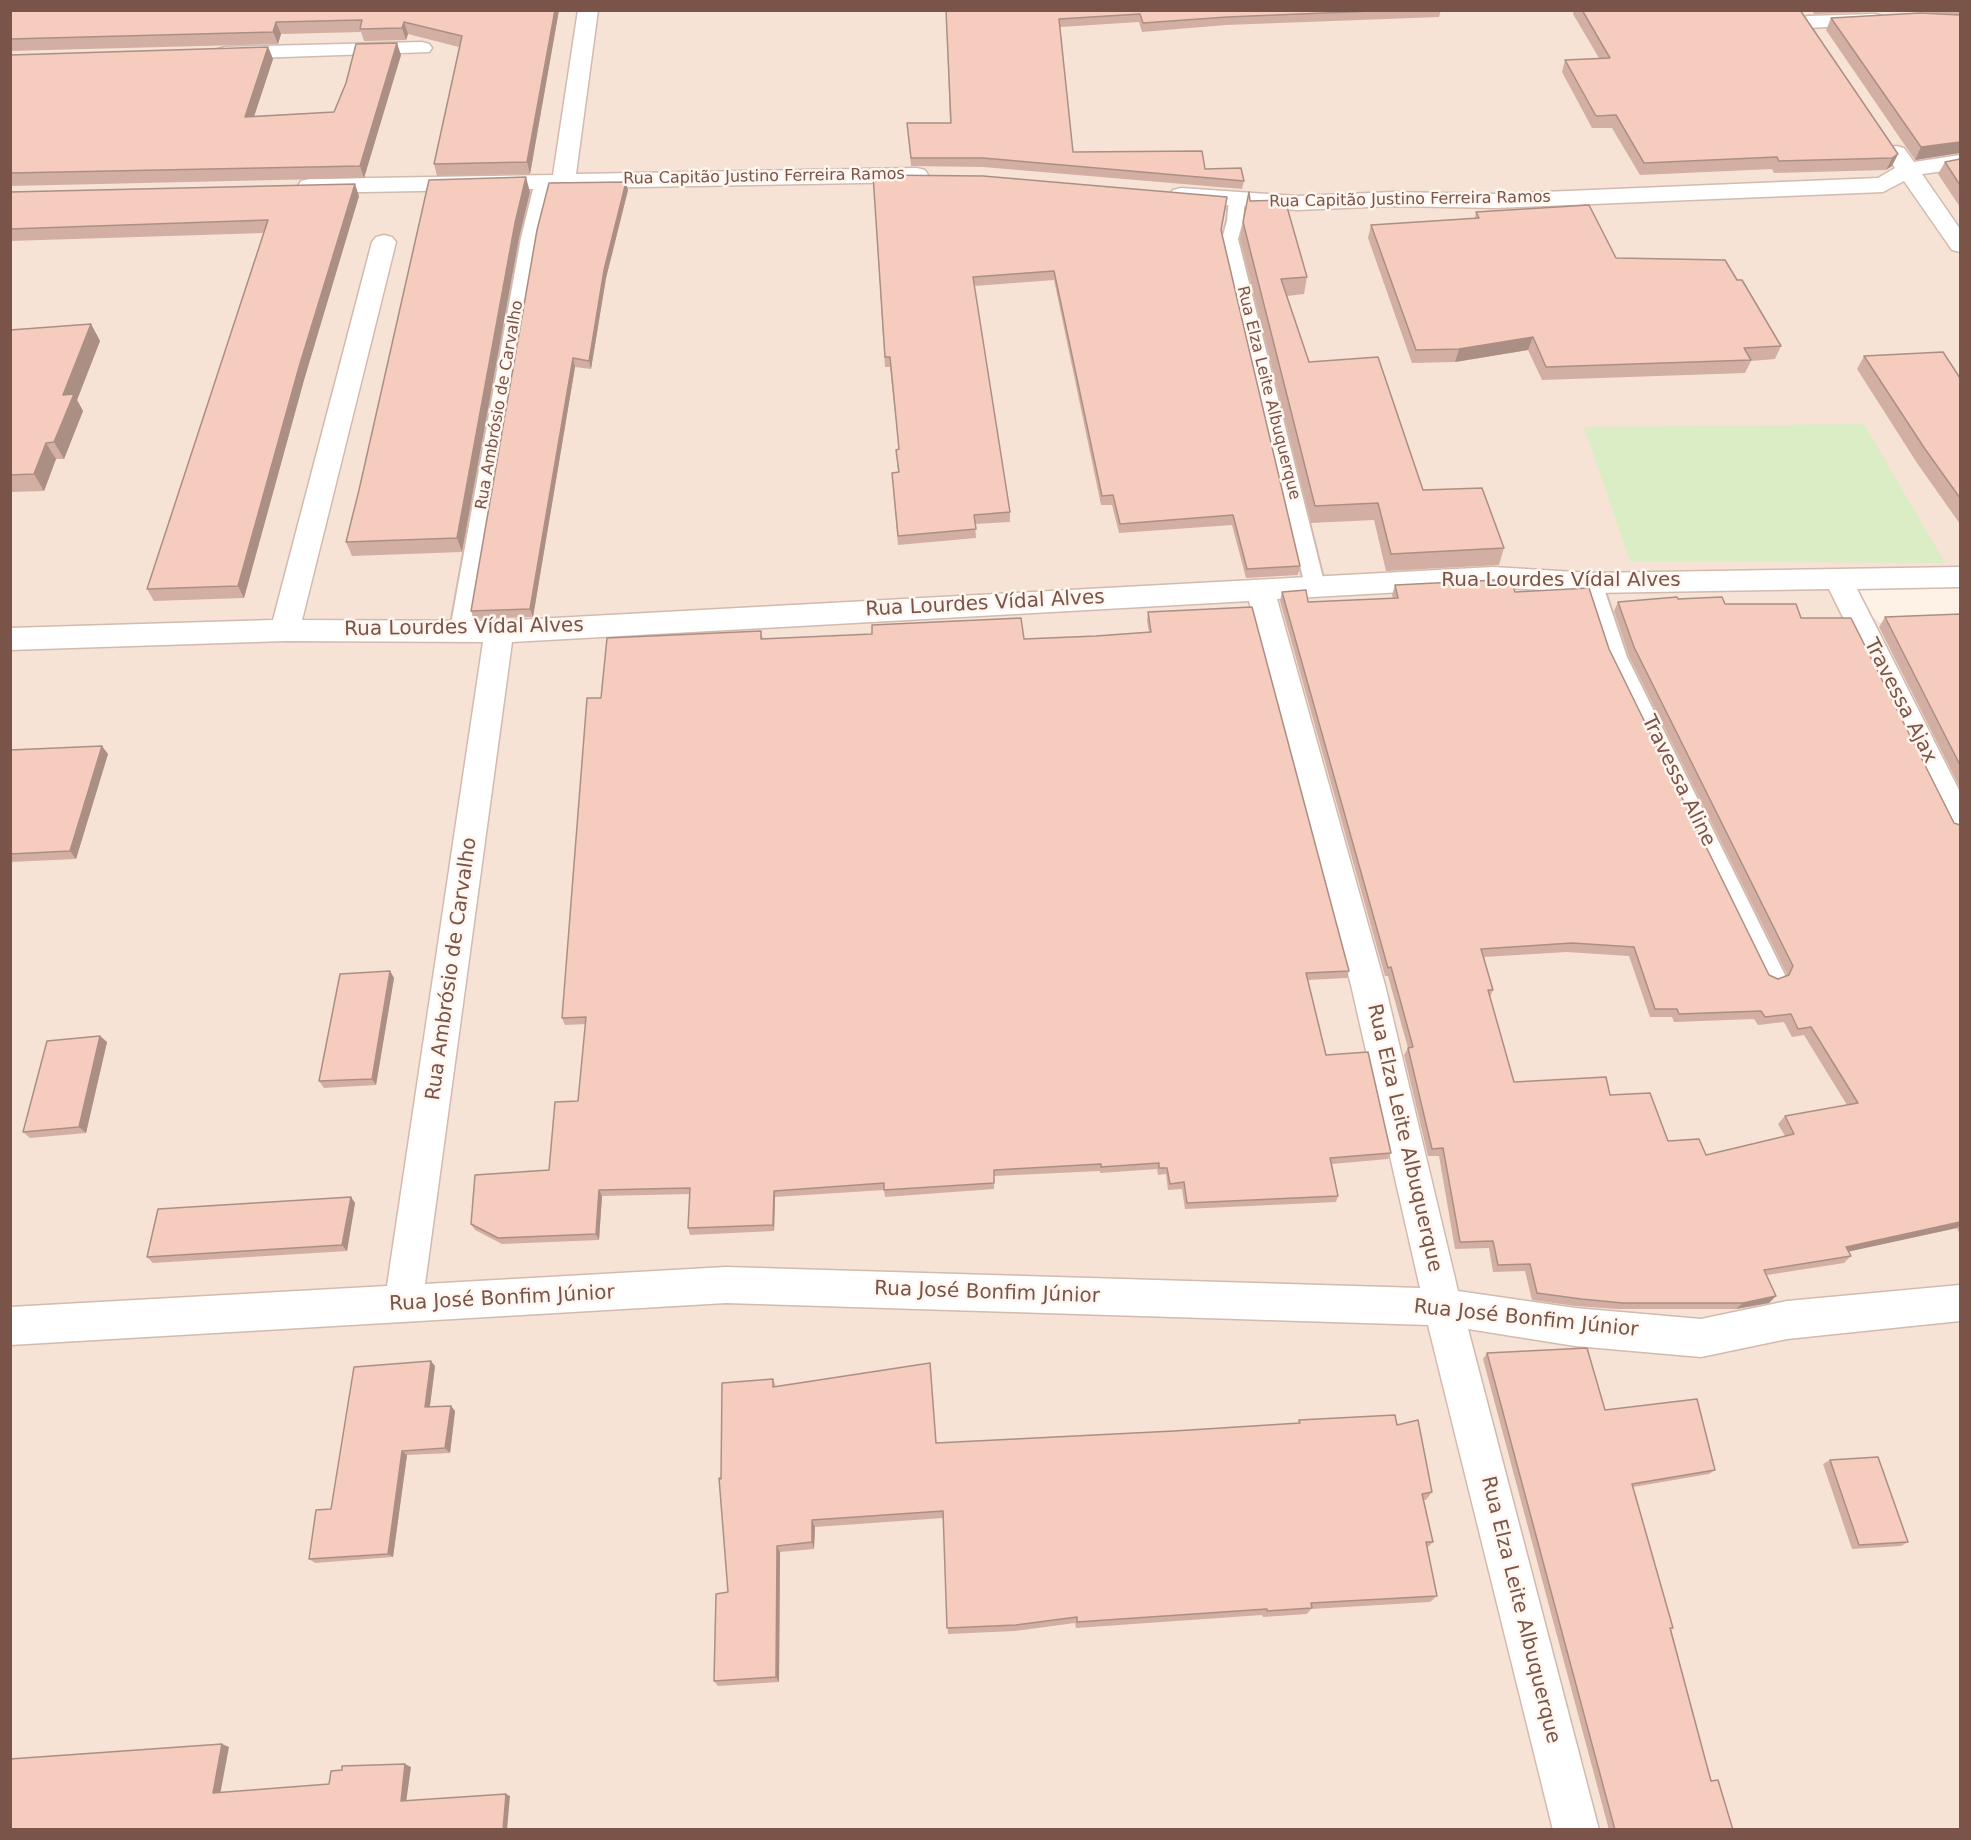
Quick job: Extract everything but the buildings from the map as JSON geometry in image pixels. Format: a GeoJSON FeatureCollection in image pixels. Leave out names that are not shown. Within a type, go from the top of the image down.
{"type":"FeatureCollection","features":[{"type":"Feature","properties":{"kind":"street","name":"Rua Ambrósio de Carvalho"},"geometry":{"type":"LineString","coordinates":[[553,181],[588,10]]}},
{"type":"Feature","properties":{"kind":"street"},"geometry":{"type":"LineString","coordinates":[[1803,16],[1896,19]]}},
{"type":"Feature","properties":{"kind":"street"},"geometry":{"type":"LineString","coordinates":[[1803,16],[1821,42]]}},
{"type":"Feature","properties":{"kind":"street"},"geometry":{"type":"LineString","coordinates":[[210,54],[422,48]]}},
{"type":"Feature","properties":{"kind":"street"},"geometry":{"type":"LineString","coordinates":[[1887,141],[1960,245]]}},
{"type":"Feature","properties":{"kind":"street"},"geometry":{"type":"LineString","coordinates":[[1907,170],[1960,162]]}},
{"type":"Feature","properties":{"kind":"street","name":"Rua Capitão Justino Ferreira Ramos"},"geometry":{"type":"LineString","coordinates":[[1165,193],[1297,204],[1393,199],[1496,201],[1883,185],[1907,170]]}},
{"type":"Feature","properties":{"kind":"street","name":"Rua Capitão Justino Ferreira Ramos"},"geometry":{"type":"LineString","coordinates":[[282,187],[938,176]]}},
{"type":"Feature","properties":{"kind":"street"},"geometry":{"type":"LineString","coordinates":[[285,630],[384,242]]}},
{"type":"Feature","properties":{"kind":"street","name":"Rua Lourdes Vídal Alves"},"geometry":{"type":"LineString","coordinates":[[10,639],[285,630],[499,632],[1493,577],[1592,583],[1839,581],[1960,577]]}},
{"type":"Feature","properties":{"kind":"street","name":"Travessa Ajax"},"geometry":{"type":"LineString","coordinates":[[1839,581],[1960,822]]}},
{"type":"Feature","properties":{"kind":"street","name":"Rua Elza Leite Albuquerque"},"geometry":{"type":"LineString","coordinates":[[1260,589],[1368,985],[1443,1307],[1576,1830]]}},
{"type":"Feature","properties":{"kind":"street","name":"Rua Ambrósio de Carvalho"},"geometry":{"type":"LineString","coordinates":[[403,1305],[480,778],[499,632]]}},
{"type":"Feature","properties":{"kind":"street","name":"Rua José Bonfim Júnior"},"geometry":{"type":"LineString","coordinates":[[10,1326],[726,1285],[1443,1307],[1575,1327],[1701,1338],[1787,1320],[1960,1303]]}},
{"type":"Feature","properties":{"kind":"lane","name":"Rua Ambrósio de Carvalho"},"geometry":{"type":"LineString","coordinates":[[460,630],[529,238],[553,181]]}},
{"type":"Feature","properties":{"kind":"lane","name":"Rua Elza Leite Albuquerque"},"geometry":{"type":"LineString","coordinates":[[1237,199],[1235,221],[1230,239],[1316,586]]}},
{"type":"Feature","properties":{"kind":"lane","name":"Travessa Aline"},"geometry":{"type":"LineString","coordinates":[[1592,583],[1617,657],[1773,975]]}},
{"type":"Feature","properties":{"kind":"shaded area"},"geometry":{"type":"Polygon","coordinates":[[[11,11],[1960,11],[1960,583],[1825,580],[1913,648],[1960,745],[1960,1829],[11,1830],[11,11]]]}},
{"type":"Feature","properties":{"kind":"green space"},"geometry":{"type":"Polygon","coordinates":[[[1864,424],[1945,563],[1630,561],[1584,427],[1864,424]]]}}]}
